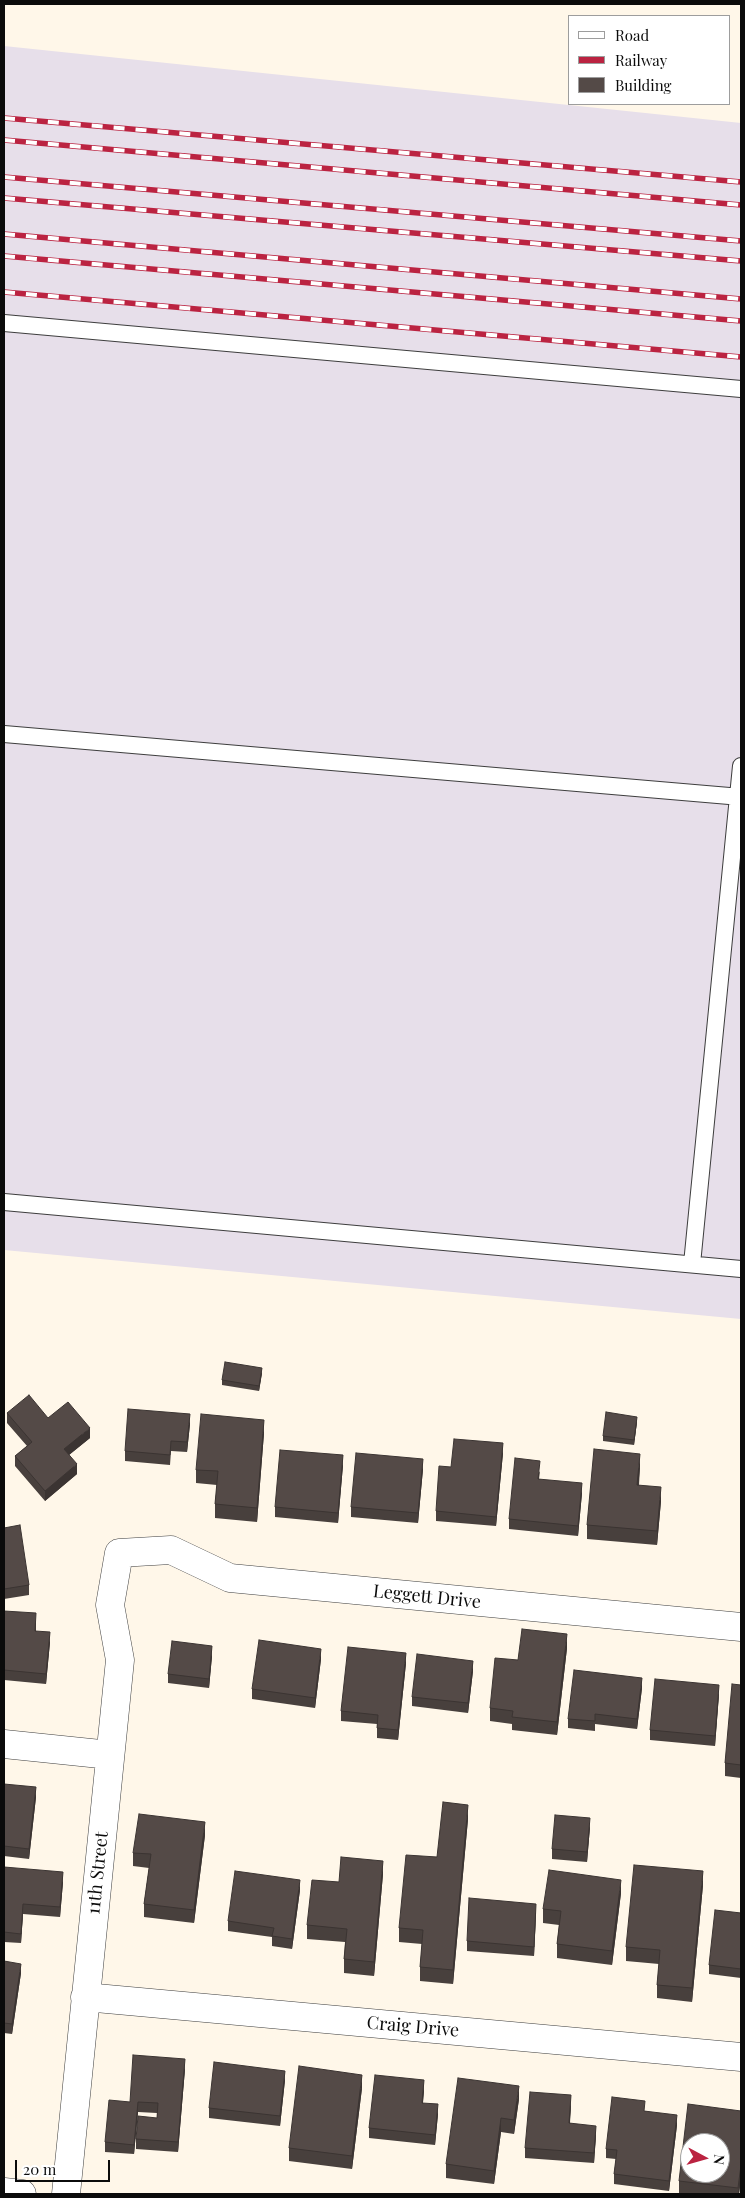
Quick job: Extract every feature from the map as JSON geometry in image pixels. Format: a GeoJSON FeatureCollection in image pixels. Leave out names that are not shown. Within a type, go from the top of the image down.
{"type":"FeatureCollection","features":[{"type":"Feature","properties":{"kind":"street","name":"Leggett Drive"},"geometry":{"type":"LineString","coordinates":[[119,1553],[171,1550],[230,1578],[741,1627]]}},
{"type":"Feature","properties":{"kind":"street","name":"11th Street"},"geometry":{"type":"LineString","coordinates":[[66,2194],[120,1660],[110,1606],[119,1553]]}},
{"type":"Feature","properties":{"kind":"street"},"geometry":{"type":"LineString","coordinates":[[4,1744],[110,1755]]}},
{"type":"Feature","properties":{"kind":"street","name":"Craig Drive"},"geometry":{"type":"LineString","coordinates":[[85,1997],[741,2057]]}},
{"type":"Feature","properties":{"kind":"street"},"geometry":{"type":"LineString","coordinates":[[4,2192],[22,2194]]}},
{"type":"Feature","properties":{"kind":"lane"},"geometry":{"type":"LineString","coordinates":[[4,323],[741,389]]}},
{"type":"Feature","properties":{"kind":"lane"},"geometry":{"type":"LineString","coordinates":[[4,734],[740,797]]}},
{"type":"Feature","properties":{"kind":"lane"},"geometry":{"type":"LineString","coordinates":[[692,1264],[740,797],[741,766]]}},
{"type":"Feature","properties":{"kind":"lane"},"geometry":{"type":"LineString","coordinates":[[4,1202],[741,1269]]}},
{"type":"Feature","properties":{"kind":"shaded area"},"geometry":{"type":"Polygon","coordinates":[[[4,46],[741,123],[741,1319],[4,1250],[4,46]]]}},
{"type":"Feature","properties":{"kind":"building"},"geometry":{"type":"Polygon","coordinates":[[[225,1362],[262,1368],[259,1386],[222,1380],[225,1362]]]}},
{"type":"Feature","properties":{"kind":"building"},"geometry":{"type":"Polygon","coordinates":[[[29,1395],[48,1418],[68,1402],[90,1428],[64,1449],[77,1464],[45,1491],[15,1456],[32,1442],[7,1413],[29,1395]]]}},
{"type":"Feature","properties":{"kind":"building"},"geometry":{"type":"Polygon","coordinates":[[[128,1409],[190,1414],[187,1442],[171,1441],[170,1455],[125,1451],[128,1409]]]}},
{"type":"Feature","properties":{"kind":"building"},"geometry":{"type":"Polygon","coordinates":[[[606,1412],[637,1417],[634,1440],[603,1436],[606,1412]]]}},
{"type":"Feature","properties":{"kind":"building"},"geometry":{"type":"Polygon","coordinates":[[[201,1414],[264,1420],[257,1508],[215,1504],[218,1471],[196,1470],[201,1414]]]}},
{"type":"Feature","properties":{"kind":"building"},"geometry":{"type":"Polygon","coordinates":[[[454,1439],[503,1443],[496,1517],[436,1511],[439,1466],[451,1467],[454,1439]]]}},
{"type":"Feature","properties":{"kind":"building"},"geometry":{"type":"Polygon","coordinates":[[[594,1449],[640,1454],[637,1485],[661,1487],[657,1531],[587,1525],[594,1449]]]}},
{"type":"Feature","properties":{"kind":"building"},"geometry":{"type":"Polygon","coordinates":[[[280,1450],[343,1455],[338,1513],[275,1507],[280,1450]]]}},
{"type":"Feature","properties":{"kind":"building"},"geometry":{"type":"Polygon","coordinates":[[[356,1453],[423,1459],[418,1513],[351,1507],[356,1453]]]}},
{"type":"Feature","properties":{"kind":"building"},"geometry":{"type":"Polygon","coordinates":[[[515,1458],[540,1461],[538,1479],[582,1483],[578,1526],[509,1519],[515,1458]]]}},
{"type":"Feature","properties":{"kind":"building"},"geometry":{"type":"Polygon","coordinates":[[[20,1525],[29,1585],[4,1589],[4,1528],[20,1525]]]}},
{"type":"Feature","properties":{"kind":"building"},"geometry":{"type":"Polygon","coordinates":[[[4,1611],[36,1613],[35,1631],[50,1632],[46,1674],[4,1670],[4,1611]]]}},
{"type":"Feature","properties":{"kind":"building"},"geometry":{"type":"Polygon","coordinates":[[[522,1629],[567,1634],[557,1722],[512,1717],[513,1711],[490,1708],[495,1658],[518,1660],[522,1629]]]}},
{"type":"Feature","properties":{"kind":"building"},"geometry":{"type":"Polygon","coordinates":[[[259,1640],[321,1649],[315,1698],[252,1689],[259,1640]]]}},
{"type":"Feature","properties":{"kind":"building"},"geometry":{"type":"Polygon","coordinates":[[[172,1641],[212,1646],[209,1679],[168,1674],[172,1641]]]}},
{"type":"Feature","properties":{"kind":"building"},"geometry":{"type":"Polygon","coordinates":[[[348,1647],[406,1653],[398,1730],[377,1728],[378,1715],[341,1711],[348,1647]]]}},
{"type":"Feature","properties":{"kind":"building"},"geometry":{"type":"Polygon","coordinates":[[[417,1654],[473,1661],[468,1703],[412,1697],[417,1654]]]}},
{"type":"Feature","properties":{"kind":"building"},"geometry":{"type":"Polygon","coordinates":[[[574,1670],[642,1678],[637,1719],[595,1714],[595,1721],[568,1719],[574,1670]]]}},
{"type":"Feature","properties":{"kind":"building"},"geometry":{"type":"Polygon","coordinates":[[[655,1679],[719,1685],[715,1736],[650,1730],[655,1679]]]}},
{"type":"Feature","properties":{"kind":"building"},"geometry":{"type":"Polygon","coordinates":[[[732,1684],[741,1685],[741,1765],[725,1763],[732,1684]]]}},
{"type":"Feature","properties":{"kind":"building"},"geometry":{"type":"Polygon","coordinates":[[[4,1784],[36,1787],[29,1849],[4,1846],[4,1784]]]}},
{"type":"Feature","properties":{"kind":"building"},"geometry":{"type":"Polygon","coordinates":[[[443,1802],[468,1805],[453,1970],[420,1967],[423,1930],[399,1928],[406,1855],[437,1857],[443,1802]]]}},
{"type":"Feature","properties":{"kind":"building"},"geometry":{"type":"Polygon","coordinates":[[[139,1814],[205,1822],[194,1910],[144,1904],[151,1854],[133,1853],[139,1814]]]}},
{"type":"Feature","properties":{"kind":"building"},"geometry":{"type":"Polygon","coordinates":[[[555,1815],[590,1818],[587,1852],[552,1849],[555,1815]]]}},
{"type":"Feature","properties":{"kind":"building"},"geometry":{"type":"Polygon","coordinates":[[[341,1857],[383,1861],[374,1962],[344,1959],[347,1929],[307,1925],[312,1880],[339,1882],[341,1857]]]}},
{"type":"Feature","properties":{"kind":"building"},"geometry":{"type":"Polygon","coordinates":[[[634,1865],[703,1871],[692,1988],[657,1985],[660,1950],[626,1947],[634,1865]]]}},
{"type":"Feature","properties":{"kind":"building"},"geometry":{"type":"Polygon","coordinates":[[[4,1867],[63,1872],[60,1907],[23,1904],[21,1934],[4,1932],[4,1867]]]}},
{"type":"Feature","properties":{"kind":"building"},"geometry":{"type":"Polygon","coordinates":[[[549,1870],[621,1880],[612,1951],[557,1944],[561,1911],[543,1909],[549,1870]]]}},
{"type":"Feature","properties":{"kind":"building"},"geometry":{"type":"Polygon","coordinates":[[[235,1871],[300,1880],[292,1939],[272,1936],[274,1928],[228,1921],[235,1871]]]}},
{"type":"Feature","properties":{"kind":"building"},"geometry":{"type":"Polygon","coordinates":[[[469,1898],[536,1904],[534,1947],[467,1941],[469,1898]]]}},
{"type":"Feature","properties":{"kind":"building"},"geometry":{"type":"Polygon","coordinates":[[[715,1910],[741,1913],[741,1969],[709,1965],[715,1910]]]}},
{"type":"Feature","properties":{"kind":"building"},"geometry":{"type":"Polygon","coordinates":[[[4,1961],[21,1964],[12,2024],[4,2023],[4,1961]]]}},
{"type":"Feature","properties":{"kind":"building"},"geometry":{"type":"Polygon","coordinates":[[[133,2055],[185,2059],[178,2142],[136,2139],[138,2116],[157,2118],[158,2103],[138,2102],[134,2145],[105,2142],[109,2100],[130,2102],[133,2055]]]}},
{"type":"Feature","properties":{"kind":"building"},"geometry":{"type":"Polygon","coordinates":[[[214,2062],[285,2071],[280,2116],[209,2108],[214,2062]]]}},
{"type":"Feature","properties":{"kind":"building"},"geometry":{"type":"Polygon","coordinates":[[[299,2066],[362,2075],[352,2156],[289,2148],[299,2066]]]}},
{"type":"Feature","properties":{"kind":"building"},"geometry":{"type":"Polygon","coordinates":[[[375,2075],[424,2080],[422,2103],[438,2104],[435,2135],[369,2128],[375,2075]]]}},
{"type":"Feature","properties":{"kind":"building"},"geometry":{"type":"Polygon","coordinates":[[[458,2078],[519,2086],[514,2120],[501,2118],[494,2171],[446,2164],[458,2078]]]}},
{"type":"Feature","properties":{"kind":"building"},"geometry":{"type":"Polygon","coordinates":[[[530,2092],[571,2095],[569,2123],[596,2126],[594,2153],[525,2148],[530,2092]]]}},
{"type":"Feature","properties":{"kind":"building"},"geometry":{"type":"Polygon","coordinates":[[[612,2097],[645,2101],[644,2111],[677,2115],[669,2181],[614,2174],[617,2150],[606,2149],[612,2097]]]}},
{"type":"Feature","properties":{"kind":"building"},"geometry":{"type":"Polygon","coordinates":[[[688,2104],[741,2111],[741,2165],[738,2188],[696,2183],[730,2183],[730,2133],[685,2133],[688,2104]]]}},
{"type":"Feature","properties":{"kind":"railway"},"geometry":{"type":"LineString","coordinates":[[4,118],[741,182]]}},
{"type":"Feature","properties":{"kind":"railway"},"geometry":{"type":"LineString","coordinates":[[4,140],[741,205]]}},
{"type":"Feature","properties":{"kind":"railway"},"geometry":{"type":"LineString","coordinates":[[4,177],[741,241]]}},
{"type":"Feature","properties":{"kind":"railway"},"geometry":{"type":"LineString","coordinates":[[4,198],[741,261]]}},
{"type":"Feature","properties":{"kind":"railway"},"geometry":{"type":"LineString","coordinates":[[4,234],[741,299]]}},
{"type":"Feature","properties":{"kind":"railway"},"geometry":{"type":"LineString","coordinates":[[4,256],[741,321]]}},
{"type":"Feature","properties":{"kind":"railway"},"geometry":{"type":"LineString","coordinates":[[4,292],[741,357]]}}]}
